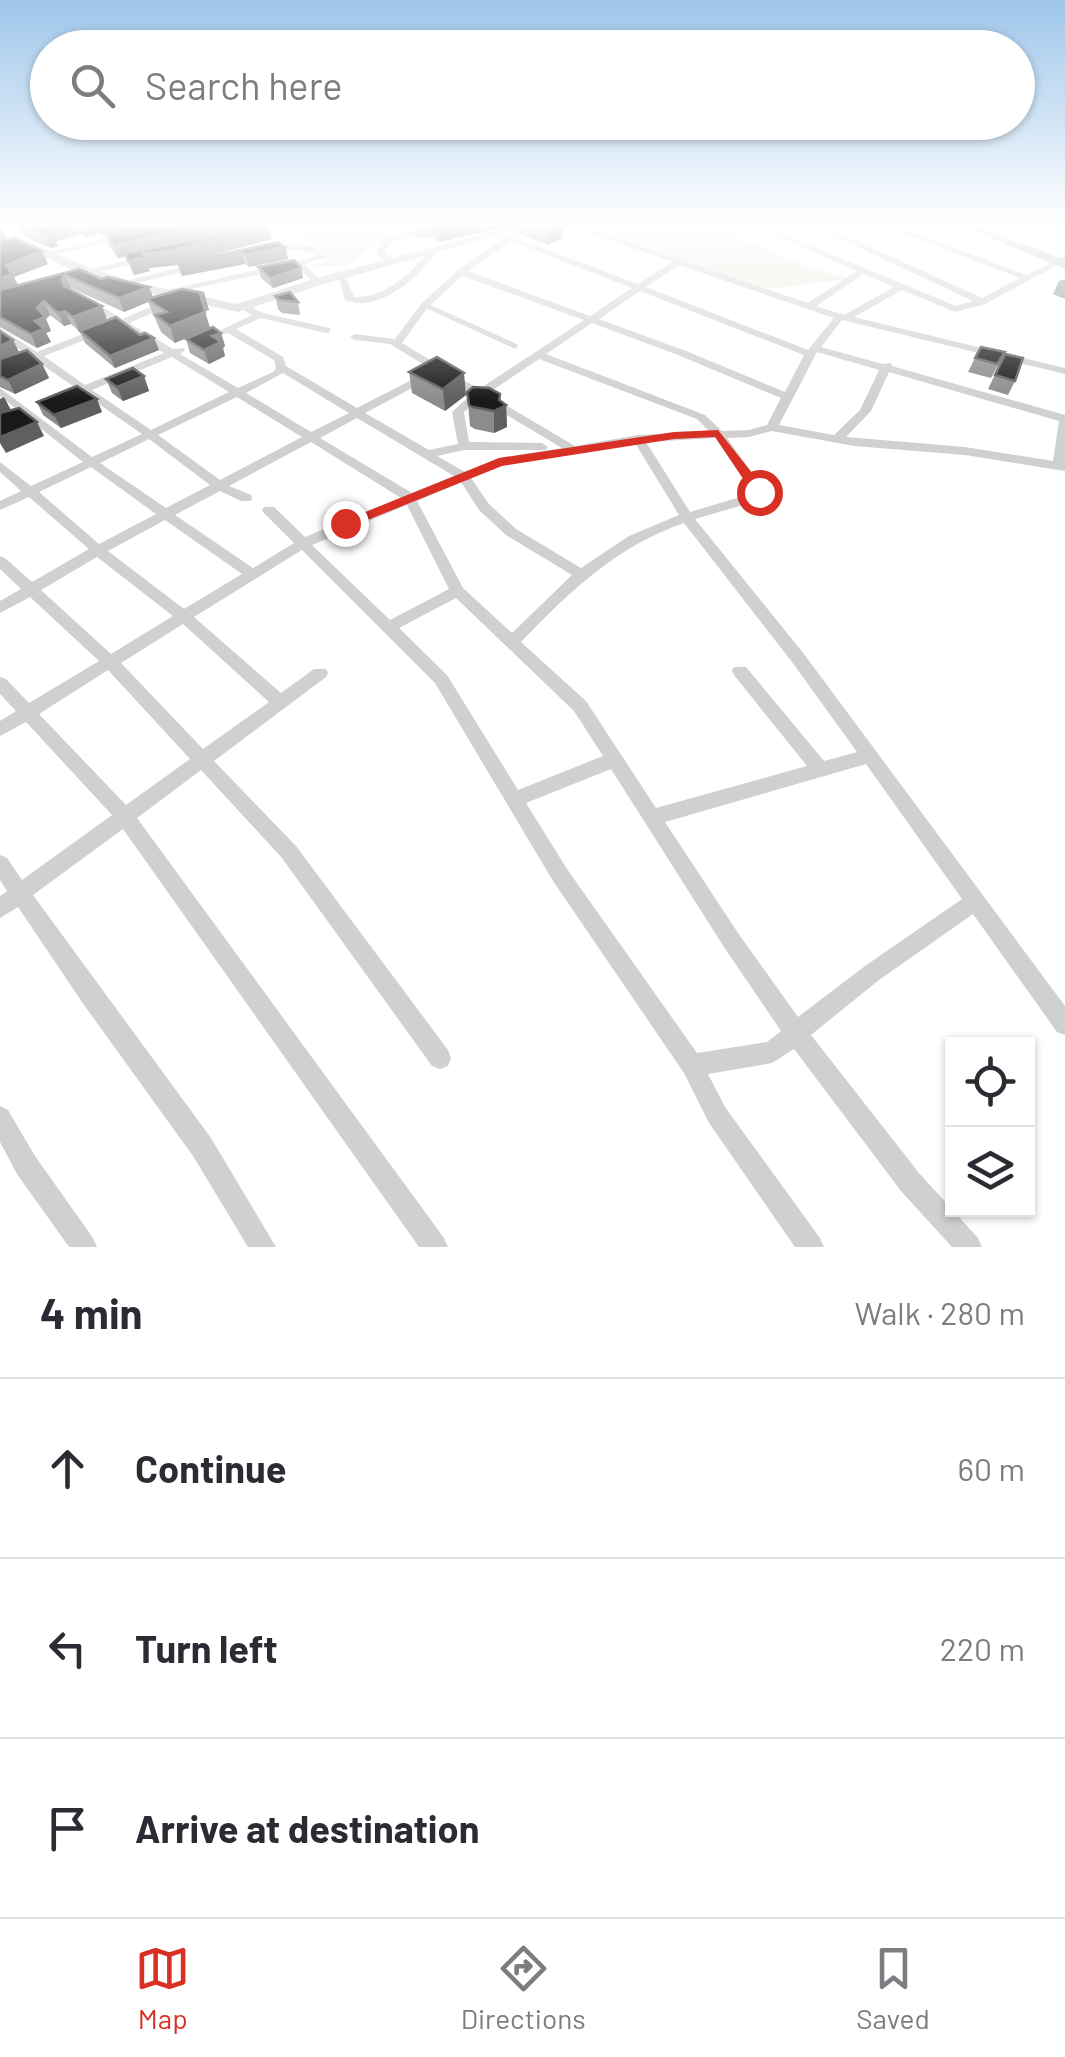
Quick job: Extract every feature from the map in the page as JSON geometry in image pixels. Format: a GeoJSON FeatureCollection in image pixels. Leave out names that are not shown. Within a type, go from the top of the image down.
{"type":"FeatureCollection","features":[{"type":"Feature","properties":{"kind":"street"},"geometry":{"type":"LineString","coordinates":[[130,284],[231,308],[245,307],[311,284]]}},
{"type":"Feature","properties":{"kind":"street"},"geometry":{"type":"LineString","coordinates":[[159,293],[200,284]]}},
{"type":"Feature","properties":{"kind":"street"},"geometry":{"type":"LineString","coordinates":[[344,284],[350,300],[364,301],[393,284]]}},
{"type":"Feature","properties":{"kind":"street"},"geometry":{"type":"LineString","coordinates":[[394,343],[404,338],[425,306],[449,284]]}},
{"type":"Feature","properties":{"kind":"street"},"geometry":{"type":"LineString","coordinates":[[496,284],[786,396]]}},
{"type":"Feature","properties":{"kind":"street"},"geometry":{"type":"LineString","coordinates":[[0,729],[304,542],[499,462],[638,439],[750,433],[772,428],[1062,467],[1065,420],[887,365],[813,351],[627,284]]}},
{"type":"Feature","properties":{"kind":"street"},"geometry":{"type":"LineString","coordinates":[[464,446],[458,412],[480,392],[646,284]]}},
{"type":"Feature","properties":{"kind":"street"},"geometry":{"type":"LineString","coordinates":[[742,284],[843,318],[1065,371]]}},
{"type":"Feature","properties":{"kind":"street"},"geometry":{"type":"LineString","coordinates":[[808,307],[843,284]]}},
{"type":"Feature","properties":{"kind":"street"},"geometry":{"type":"LineString","coordinates":[[895,284],[955,309],[982,302],[1016,284]]}},
{"type":"Feature","properties":{"kind":"street"},"geometry":{"type":"LineString","coordinates":[[943,284],[982,302]]}},
{"type":"Feature","properties":{"kind":"street"},"geometry":{"type":"LineString","coordinates":[[772,428],[813,351],[843,318],[901,287]]}},
{"type":"Feature","properties":{"kind":"street"},"geometry":{"type":"LineString","coordinates":[[74,294],[181,349],[240,393],[410,497],[458,591],[479,615],[580,706],[797,1034],[910,1182],[969,1247]]}},
{"type":"Feature","properties":{"kind":"street"},"geometry":{"type":"LineString","coordinates":[[0,370],[178,298]]}},
{"type":"Feature","properties":{"kind":"street"},"geometry":{"type":"LineString","coordinates":[[245,307],[260,315],[326,330]]}},
{"type":"Feature","properties":{"kind":"street"},"geometry":{"type":"LineString","coordinates":[[214,336],[260,315]]}},
{"type":"Feature","properties":{"kind":"street"},"geometry":{"type":"LineString","coordinates":[[0,506],[277,374],[280,360],[229,330]]}},
{"type":"Feature","properties":{"kind":"street"},"geometry":{"type":"LineString","coordinates":[[0,331],[152,434],[219,486],[246,498]]}},
{"type":"Feature","properties":{"kind":"street"},"geometry":{"type":"LineString","coordinates":[[355,337],[394,343],[572,448]]}},
{"type":"Feature","properties":{"kind":"street"},"geometry":{"type":"LineString","coordinates":[[56,401],[181,349]]}},
{"type":"Feature","properties":{"kind":"street"},"geometry":{"type":"LineString","coordinates":[[513,642],[581,574],[651,530],[759,492],[718,434],[696,414],[540,355]]}},
{"type":"Feature","properties":{"kind":"street"},"geometry":{"type":"LineString","coordinates":[[837,439],[865,411],[887,365]]}},
{"type":"Feature","properties":{"kind":"street"},"geometry":{"type":"LineString","coordinates":[[281,368],[463,476],[484,507],[511,532],[581,574]]}},
{"type":"Feature","properties":{"kind":"street"},"geometry":{"type":"LineString","coordinates":[[0,608],[98,550],[441,369]]}},
{"type":"Feature","properties":{"kind":"street"},"geometry":{"type":"LineString","coordinates":[[0,391],[21,416],[250,573]]}},
{"type":"Feature","properties":{"kind":"street"},"geometry":{"type":"LineString","coordinates":[[21,416],[42,407]]}},
{"type":"Feature","properties":{"kind":"street"},"geometry":{"type":"LineString","coordinates":[[638,439],[687,518],[869,756],[1065,1024]]}},
{"type":"Feature","properties":{"kind":"street"},"geometry":{"type":"LineString","coordinates":[[429,454],[464,446],[572,448]]}},
{"type":"Feature","properties":{"kind":"street"},"geometry":{"type":"LineString","coordinates":[[0,466],[183,616],[280,702]]}},
{"type":"Feature","properties":{"kind":"street"},"geometry":{"type":"LineString","coordinates":[[269,510],[442,680],[560,875],[692,1066],[717,1115],[811,1247]]}},
{"type":"Feature","properties":{"kind":"street"},"geometry":{"type":"LineString","coordinates":[[0,561],[111,663],[289,852],[440,1058]]}},
{"type":"Feature","properties":{"kind":"street"},"geometry":{"type":"LineString","coordinates":[[389,626],[458,591]]}},
{"type":"Feature","properties":{"kind":"street"},"geometry":{"type":"LineString","coordinates":[[740,671],[822,771]]}},
{"type":"Feature","properties":{"kind":"street"},"geometry":{"type":"LineString","coordinates":[[0,908],[320,673]]}},
{"type":"Feature","properties":{"kind":"street"},"geometry":{"type":"LineString","coordinates":[[0,683],[126,818],[436,1247]]}},
{"type":"Feature","properties":{"kind":"street"},"geometry":{"type":"LineString","coordinates":[[651,818],[869,756]]}},
{"type":"Feature","properties":{"kind":"street"},"geometry":{"type":"LineString","coordinates":[[516,799],[614,760]]}},
{"type":"Feature","properties":{"kind":"street"},"geometry":{"type":"LineString","coordinates":[[0,864],[202,1147],[254,1243]]}},
{"type":"Feature","properties":{"kind":"street"},"geometry":{"type":"LineString","coordinates":[[692,1066],[772,1052],[975,901]]}},
{"type":"Feature","properties":{"kind":"street"},"geometry":{"type":"LineString","coordinates":[[0,1118],[26,1165],[84,1247]]}},
{"type":"Feature","properties":{"kind":"lane"},"geometry":{"type":"LineString","coordinates":[[425,306],[515,346]]}},
{"type":"Feature","properties":{"kind":"shaded area"},"geometry":{"type":"Polygon","coordinates":[[[751,284],[806,284],[765,289],[751,284]]]}},
{"type":"Feature","properties":{"kind":"building"},"geometry":{"type":"Polygon","coordinates":[[[22,284],[63,284],[102,306],[73,317],[65,311],[58,313],[44,301],[37,308],[45,317],[35,321],[44,329],[31,334],[0,317],[0,290],[22,284]]]}},
{"type":"Feature","properties":{"kind":"building"},"geometry":{"type":"Polygon","coordinates":[[[87,284],[149,287],[119,298],[87,284]]]}},
{"type":"Feature","properties":{"kind":"building"},"geometry":{"type":"Polygon","coordinates":[[[182,289],[204,293],[200,294],[205,312],[170,326],[155,315],[167,312],[147,299],[182,289]]]}},
{"type":"Feature","properties":{"kind":"building"},"geometry":{"type":"Polygon","coordinates":[[[290,292],[298,302],[275,296],[290,292]]]}},
{"type":"Feature","properties":{"kind":"building"},"geometry":{"type":"Polygon","coordinates":[[[116,317],[140,335],[145,333],[154,338],[110,356],[80,331],[116,317]]]}},
{"type":"Feature","properties":{"kind":"building"},"geometry":{"type":"Polygon","coordinates":[[[213,327],[221,333],[212,336],[221,342],[204,350],[186,339],[213,327]]]}},
{"type":"Feature","properties":{"kind":"building"},"geometry":{"type":"Polygon","coordinates":[[[0,331],[13,340],[0,346],[0,331]]]}},
{"type":"Feature","properties":{"kind":"building"},"geometry":{"type":"Polygon","coordinates":[[[981,347],[1005,352],[997,364],[975,358],[981,347]]]}},
{"type":"Feature","properties":{"kind":"building"},"geometry":{"type":"Polygon","coordinates":[[[27,350],[42,364],[8,380],[0,376],[0,359],[27,350]]]}},
{"type":"Feature","properties":{"kind":"building"},"geometry":{"type":"Polygon","coordinates":[[[1005,354],[1023,358],[1015,381],[995,375],[1005,354]]]}},
{"type":"Feature","properties":{"kind":"building"},"geometry":{"type":"Polygon","coordinates":[[[437,357],[464,373],[443,389],[409,372],[437,357]]]}},
{"type":"Feature","properties":{"kind":"building"},"geometry":{"type":"Polygon","coordinates":[[[133,368],[144,376],[117,387],[106,379],[133,368]]]}},
{"type":"Feature","properties":{"kind":"building"},"geometry":{"type":"Polygon","coordinates":[[[77,386],[97,399],[54,415],[37,402],[77,386]]]}},
{"type":"Feature","properties":{"kind":"building"},"geometry":{"type":"Polygon","coordinates":[[[473,387],[489,388],[500,394],[499,400],[506,405],[494,411],[469,405],[467,392],[473,387]]]}},
{"type":"Feature","properties":{"kind":"building"},"geometry":{"type":"Polygon","coordinates":[[[19,408],[37,422],[0,437],[0,413],[19,408]]]}},
{"type":"Feature","properties":{"kind":"route"},"geometry":{"type":"LineString","coordinates":[[345,523],[499,462],[572,448],[674,436],[718,434],[759,492]]}}]}
